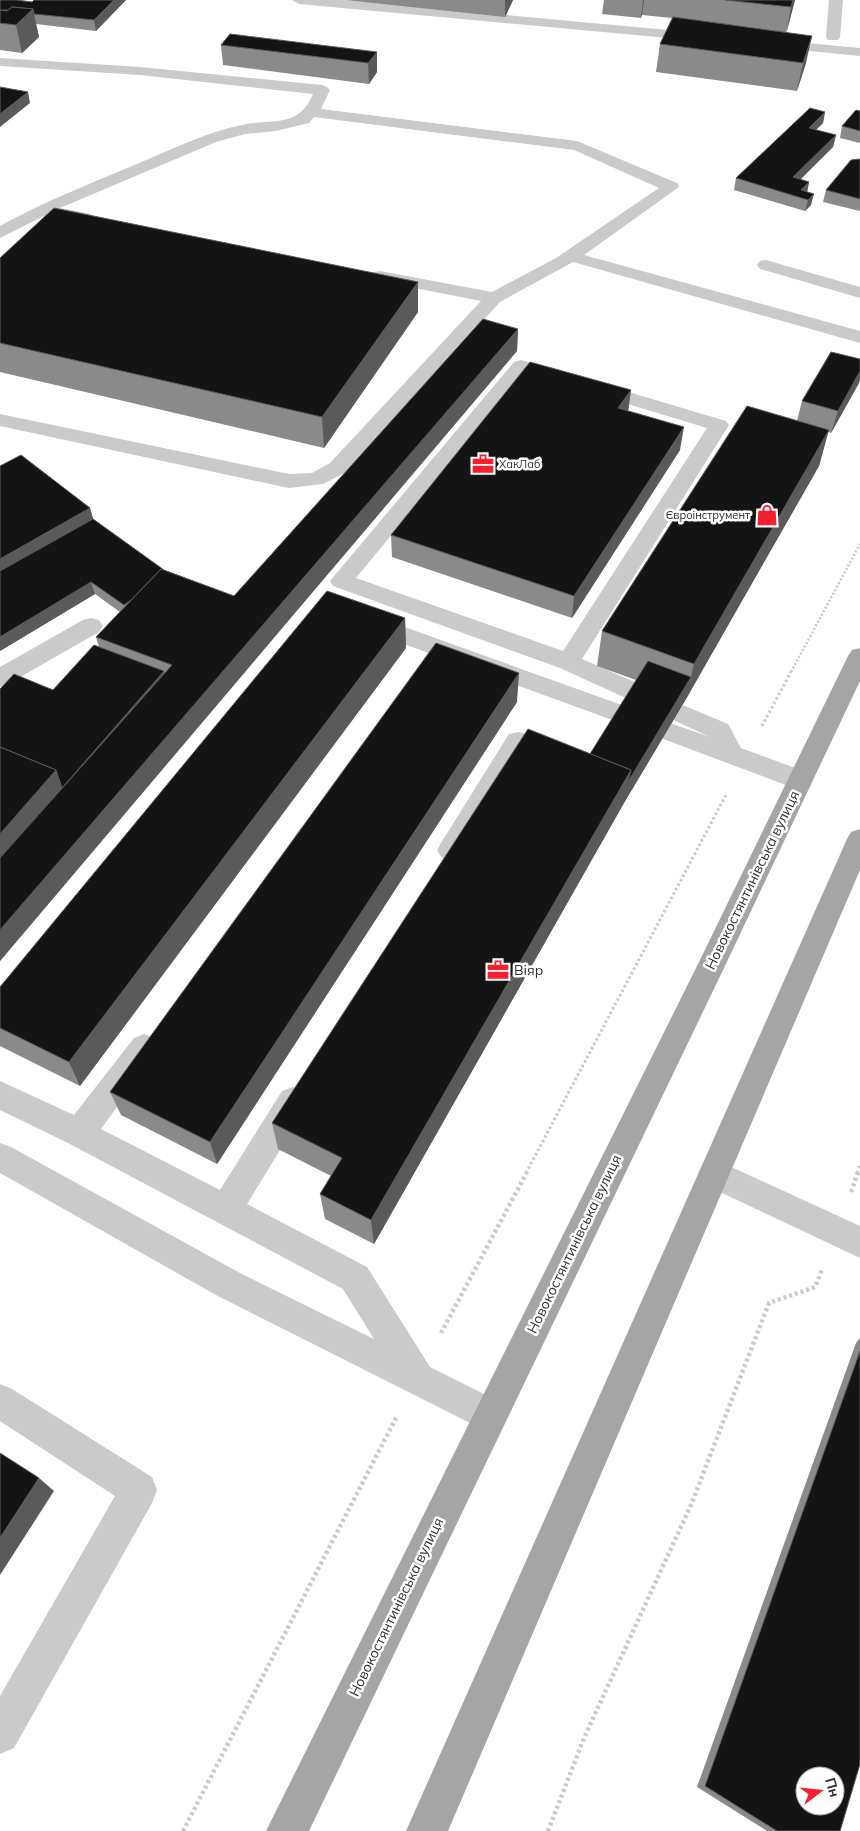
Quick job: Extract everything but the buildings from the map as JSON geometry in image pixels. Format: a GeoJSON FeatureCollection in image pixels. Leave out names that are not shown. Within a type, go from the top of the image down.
{"type":"FeatureCollection","features":[{"type":"Feature","properties":{"kind":"main road","name":"Новокостянтинівська вулиця"},"geometry":{"type":"LineString","coordinates":[[287,1831],[860,656]]}},
{"type":"Feature","properties":{"kind":"main road"},"geometry":{"type":"LineString","coordinates":[[427,1831],[860,839]]}},
{"type":"Feature","properties":{"kind":"lane"},"geometry":{"type":"LineString","coordinates":[[299,0],[713,39]]}},
{"type":"Feature","properties":{"kind":"lane"},"geometry":{"type":"LineString","coordinates":[[833,37],[836,0]]}},
{"type":"Feature","properties":{"kind":"lane"},"geometry":{"type":"LineString","coordinates":[[538,22],[544,8]]}},
{"type":"Feature","properties":{"kind":"lane"},"geometry":{"type":"LineString","coordinates":[[762,43],[860,52]]}},
{"type":"Feature","properties":{"kind":"lane"},"geometry":{"type":"LineString","coordinates":[[0,62],[140,71],[322,90],[310,112],[303,120],[276,126],[244,129],[210,139],[41,210],[0,233]]}},
{"type":"Feature","properties":{"kind":"lane"},"geometry":{"type":"LineString","coordinates":[[0,420],[289,481],[316,479],[336,468],[494,298],[570,256],[671,187],[577,146],[310,112]]}},
{"type":"Feature","properties":{"kind":"lane"},"geometry":{"type":"LineString","coordinates":[[41,210],[99,221]]}},
{"type":"Feature","properties":{"kind":"lane"},"geometry":{"type":"LineString","coordinates":[[570,256],[860,337]]}},
{"type":"Feature","properties":{"kind":"lane"},"geometry":{"type":"LineString","coordinates":[[766,265],[860,293]]}},
{"type":"Feature","properties":{"kind":"lane"},"geometry":{"type":"LineString","coordinates":[[359,272],[494,298]]}},
{"type":"Feature","properties":{"kind":"lane"},"geometry":{"type":"LineString","coordinates":[[568,662],[720,425],[521,366],[341,581],[568,662],[637,693]]}},
{"type":"Feature","properties":{"kind":"lane"},"geometry":{"type":"LineString","coordinates":[[348,615],[624,715]]}},
{"type":"Feature","properties":{"kind":"lane"},"geometry":{"type":"LineString","coordinates":[[0,678],[91,626]]}},
{"type":"Feature","properties":{"kind":"lane"},"geometry":{"type":"LineString","coordinates":[[422,672],[439,648]]}},
{"type":"Feature","properties":{"kind":"lane"},"geometry":{"type":"LineString","coordinates":[[673,721],[738,757],[800,780]]}},
{"type":"Feature","properties":{"kind":"lane"},"geometry":{"type":"LineString","coordinates":[[434,875],[518,741]]}},
{"type":"Feature","properties":{"kind":"lane"},"geometry":{"type":"LineString","coordinates":[[79,1133],[156,1030]]}},
{"type":"Feature","properties":{"kind":"lane"},"geometry":{"type":"LineString","coordinates":[[226,1209],[309,1076]]}},
{"type":"Feature","properties":{"kind":"lane"},"geometry":{"type":"LineString","coordinates":[[0,1094],[226,1209],[355,1278],[417,1377]]}},
{"type":"Feature","properties":{"kind":"lane"},"geometry":{"type":"LineString","coordinates":[[0,1157],[228,1284],[490,1415]]}},
{"type":"Feature","properties":{"kind":"lane"},"geometry":{"type":"LineString","coordinates":[[714,1174],[849,1236]]}},
{"type":"Feature","properties":{"kind":"lane"},"geometry":{"type":"LineString","coordinates":[[0,1401],[139,1490],[0,1734]]}},
{"type":"Feature","properties":{"kind":"path"},"geometry":{"type":"LineString","coordinates":[[183,1831],[738,757],[860,544]]}},
{"type":"Feature","properties":{"kind":"path"},"geometry":{"type":"LineString","coordinates":[[548,1831],[584,1738],[691,1505],[769,1303],[815,1287],[849,1236],[860,1164]]}},
{"type":"Feature","properties":{"kind":"place","name":"ХакЛаб"},"geometry":{"type":"Point","coordinates":[483,464]}},
{"type":"Feature","properties":{"kind":"place","name":"Євроiнструмент"},"geometry":{"type":"Point","coordinates":[767,515]}},
{"type":"Feature","properties":{"kind":"place","name":"Віяр"},"geometry":{"type":"Point","coordinates":[498,970]}}]}
